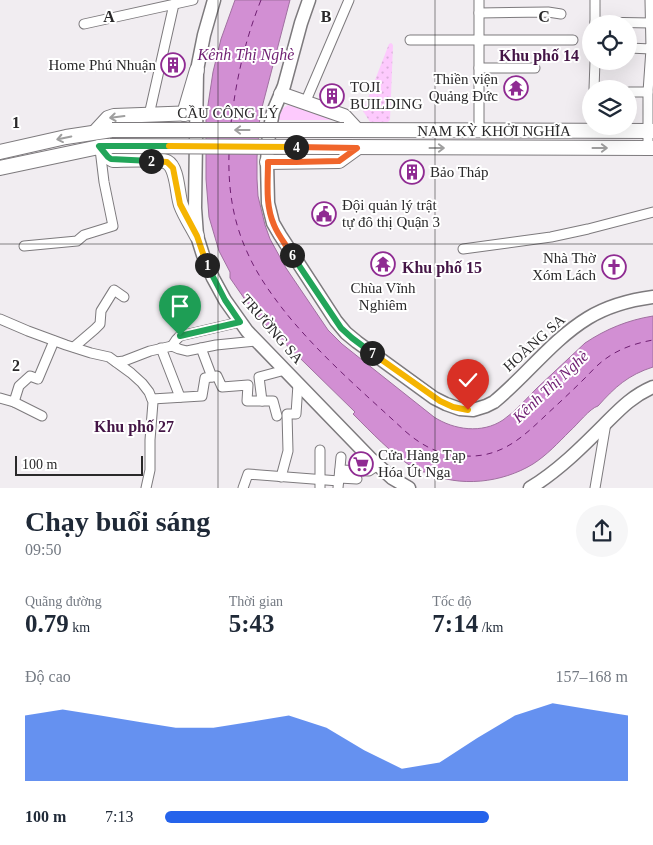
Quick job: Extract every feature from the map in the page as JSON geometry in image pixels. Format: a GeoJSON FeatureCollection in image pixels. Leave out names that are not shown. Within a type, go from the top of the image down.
{"type":"FeatureCollection","features":[{"type":"Feature","properties":{"kind":"main road"},"geometry":{"type":"LineString","coordinates":[[96,131],[111,116],[190,113],[197,70]]}},
{"type":"Feature","properties":{"kind":"main road"},"geometry":{"type":"LineString","coordinates":[[281,94],[344,116],[350,130]]}},
{"type":"Feature","properties":{"kind":"main road","name":"NAM KỲ KHỞI NGHĨA"},"geometry":{"type":"LineString","coordinates":[[350,130],[582,129]]}},
{"type":"Feature","properties":{"kind":"main road","name":"CẦU CÔNG LÝ"},"geometry":{"type":"LineString","coordinates":[[0,152],[96,131],[350,130]]}},
{"type":"Feature","properties":{"kind":"main road"},"geometry":{"type":"LineString","coordinates":[[389,147],[393,130]]}},
{"type":"Feature","properties":{"kind":"main road","name":"NAM KỲ KHỞI NGHĨA"},"geometry":{"type":"LineString","coordinates":[[637,131],[650,131]]}},
{"type":"Feature","properties":{"kind":"main road"},"geometry":{"type":"LineString","coordinates":[[0,168],[105,146],[108,157],[114,160],[158,161],[169,164],[174,171],[180,204],[197,236]]}},
{"type":"Feature","properties":{"kind":"main road","name":"NAM KỲ KHỞI NGHĨA"},"geometry":{"type":"LineString","coordinates":[[105,146],[650,148]]}},
{"type":"Feature","properties":{"kind":"main road"},"geometry":{"type":"LineString","coordinates":[[268,162],[339,161],[357,148]]}},
{"type":"Feature","properties":{"kind":"street"},"geometry":{"type":"LineString","coordinates":[[84,24],[193,0]]}},
{"type":"Feature","properties":{"kind":"street"},"geometry":{"type":"LineString","coordinates":[[197,70],[214,0]]}},
{"type":"Feature","properties":{"kind":"street","name":"HOÀNG SA"},"geometry":{"type":"LineString","coordinates":[[309,0],[271,121],[268,145],[268,203],[273,223],[280,235],[336,321],[346,333],[434,398],[453,407],[473,410],[486,406],[500,397],[564,336],[587,319],[618,304],[653,297]]}},
{"type":"Feature","properties":{"kind":"street"},"geometry":{"type":"LineString","coordinates":[[305,102],[349,0]]}},
{"type":"Feature","properties":{"kind":"street"},"geometry":{"type":"LineString","coordinates":[[479,0],[479,130]]}},
{"type":"Feature","properties":{"kind":"street"},"geometry":{"type":"LineString","coordinates":[[595,15],[596,0]]}},
{"type":"Feature","properties":{"kind":"street"},"geometry":{"type":"LineString","coordinates":[[650,0],[651,49],[648,92],[650,131]]}},
{"type":"Feature","properties":{"kind":"street"},"geometry":{"type":"LineString","coordinates":[[149,115],[174,4]]}},
{"type":"Feature","properties":{"kind":"street"},"geometry":{"type":"LineString","coordinates":[[479,13],[548,12],[561,14]]}},
{"type":"Feature","properties":{"kind":"street"},"geometry":{"type":"LineString","coordinates":[[637,23],[650,23]]}},
{"type":"Feature","properties":{"kind":"street"},"geometry":{"type":"LineString","coordinates":[[410,40],[573,40]]}},
{"type":"Feature","properties":{"kind":"street"},"geometry":{"type":"LineString","coordinates":[[637,48],[651,49]]}},
{"type":"Feature","properties":{"kind":"street"},"geometry":{"type":"LineString","coordinates":[[479,68],[535,68]]}},
{"type":"Feature","properties":{"kind":"street"},"geometry":{"type":"LineString","coordinates":[[637,92],[648,92]]}},
{"type":"Feature","properties":{"kind":"street","name":"TRƯỜNG SA"},"geometry":{"type":"LineString","coordinates":[[190,113],[197,236],[203,256],[225,300],[256,341],[298,384],[378,465],[392,478],[409,488]]}},
{"type":"Feature","properties":{"kind":"street","name":"NAM KỲ KHỞI NGHĨA"},"geometry":{"type":"LineString","coordinates":[[650,131],[650,148]]}},
{"type":"Feature","properties":{"kind":"street"},"geometry":{"type":"LineString","coordinates":[[24,246],[77,241],[84,236],[113,226],[104,182],[105,146]]}},
{"type":"Feature","properties":{"kind":"street"},"geometry":{"type":"LineString","coordinates":[[463,249],[579,231],[653,212]]}},
{"type":"Feature","properties":{"kind":"street"},"geometry":{"type":"LineString","coordinates":[[74,347],[100,324],[100,310],[114,290],[124,297]]}},
{"type":"Feature","properties":{"kind":"street"},"geometry":{"type":"LineString","coordinates":[[0,319],[91,353],[110,357],[142,383],[149,392],[153,402],[150,470],[146,488]]}},
{"type":"Feature","properties":{"kind":"street"},"geometry":{"type":"LineString","coordinates":[[172,346],[180,336],[240,322]]}},
{"type":"Feature","properties":{"kind":"street"},"geometry":{"type":"LineString","coordinates":[[14,402],[19,386],[30,376],[38,379],[54,340]]}},
{"type":"Feature","properties":{"kind":"street"},"geometry":{"type":"LineString","coordinates":[[116,362],[172,346],[187,351],[256,341]]}},
{"type":"Feature","properties":{"kind":"street"},"geometry":{"type":"LineString","coordinates":[[161,348],[180,397]]}},
{"type":"Feature","properties":{"kind":"street"},"geometry":{"type":"LineString","coordinates":[[201,348],[212,377]]}},
{"type":"Feature","properties":{"kind":"street"},"geometry":{"type":"LineString","coordinates":[[262,401],[259,377],[285,370]]}},
{"type":"Feature","properties":{"kind":"street"},"geometry":{"type":"LineString","coordinates":[[152,400],[202,396],[205,378],[217,376],[222,386],[248,385],[247,401],[273,401],[277,416]]}},
{"type":"Feature","properties":{"kind":"street"},"geometry":{"type":"LineString","coordinates":[[281,477],[288,451],[287,414],[296,414],[298,384]]}},
{"type":"Feature","properties":{"kind":"street"},"geometry":{"type":"LineString","coordinates":[[530,488],[559,468],[633,397],[653,387]]}},
{"type":"Feature","properties":{"kind":"street"},"geometry":{"type":"LineString","coordinates":[[0,398],[14,402],[42,416]]}},
{"type":"Feature","properties":{"kind":"street"},"geometry":{"type":"LineString","coordinates":[[595,488],[606,422]]}},
{"type":"Feature","properties":{"kind":"street"},"geometry":{"type":"LineString","coordinates":[[320,450],[320,484]]}},
{"type":"Feature","properties":{"kind":"street"},"geometry":{"type":"LineString","coordinates":[[339,479],[341,456]]}},
{"type":"Feature","properties":{"kind":"street"},"geometry":{"type":"LineString","coordinates":[[244,488],[248,474],[281,477],[320,484],[369,471],[378,465]]}},
{"type":"Feature","properties":{"kind":"street"},"geometry":{"type":"LineString","coordinates":[[339,479],[357,479]]}},
{"type":"Feature","properties":{"kind":"shaded area"},"geometry":{"type":"Polygon","coordinates":[[[391,43],[393,45],[390,120],[388,122],[370,122],[363,111],[391,43]]]}},
{"type":"Feature","properties":{"kind":"shaded area"},"geometry":{"type":"Polygon","coordinates":[[[288,105],[335,120],[276,120],[280,111],[288,105]]]}},
{"type":"Feature","properties":{"kind":"water","name":"Kênh Thị Nghè"},"geometry":{"type":"Polygon","coordinates":[[[235,0],[290,0],[260,115],[257,157],[258,196],[270,239],[286,268],[328,330],[342,344],[434,417],[450,425],[468,429],[486,427],[503,420],[517,409],[585,343],[593,338],[609,329],[653,316],[653,367],[636,374],[616,387],[598,406],[587,413],[552,449],[533,464],[508,476],[466,482],[452,480],[423,472],[417,466],[412,467],[389,449],[353,414],[355,412],[263,322],[230,278],[230,272],[219,251],[209,217],[206,179],[206,118],[213,72],[221,39],[235,0]]]}},
{"type":"Feature","properties":{"kind":"ferry route"},"geometry":{"type":"LineString","coordinates":[[231,123],[242,60],[261,0]]}},
{"type":"Feature","properties":{"kind":"ferry route"},"geometry":{"type":"LineString","coordinates":[[229,154],[229,180],[235,218],[243,242],[268,289],[310,341],[341,372],[405,431],[432,449],[456,456],[477,456],[499,450],[528,432],[596,366],[609,356],[627,347],[653,340]]}},
{"type":"Feature","properties":{"kind":"place","name":"Home Phú Nhuận"},"geometry":{"type":"Point","coordinates":[173,65]}},
{"type":"Feature","properties":{"kind":"place","name":"Thiền viện Quảng Đức"},"geometry":{"type":"Point","coordinates":[516,88]}},
{"type":"Feature","properties":{"kind":"place","name":"TOJI BUILDING"},"geometry":{"type":"Point","coordinates":[332,96]}},
{"type":"Feature","properties":{"kind":"place","name":"Bảo Tháp"},"geometry":{"type":"Point","coordinates":[412,172]}},
{"type":"Feature","properties":{"kind":"place","name":"Đội quản lý trật tự đô thị Quận 3"},"geometry":{"type":"Point","coordinates":[324,214]}},
{"type":"Feature","properties":{"kind":"place","name":"Chùa Vĩnh Nghiêm"},"geometry":{"type":"Point","coordinates":[383,264]}},
{"type":"Feature","properties":{"kind":"place","name":"Nhà Thờ Xóm Lách"},"geometry":{"type":"Point","coordinates":[614,267]}},
{"type":"Feature","properties":{"kind":"place","name":"Cửa Hàng Tạp Hóa Út Nga"},"geometry":{"type":"Point","coordinates":[361,464]}},
{"type":"Feature","properties":{"kind":"district","name":"Khu phố 14"},"geometry":{"type":"Point","coordinates":[539,55]}},
{"type":"Feature","properties":{"kind":"district","name":"Khu phố 15"},"geometry":{"type":"Point","coordinates":[442,267]}},
{"type":"Feature","properties":{"kind":"district","name":"Khu phố 27"},"geometry":{"type":"Point","coordinates":[134,426]}},
{"type":"Feature","properties":{"kind":"route"},"geometry":{"type":"LineString","coordinates":[[180,336],[240,322],[218,289],[203,256],[197,236],[183,211],[171,165],[164,161],[114,160],[108,157],[99,146],[357,148],[339,161],[268,162],[268,203],[273,223],[336,321],[346,333],[434,398],[460,409],[468,410]]}}]}
